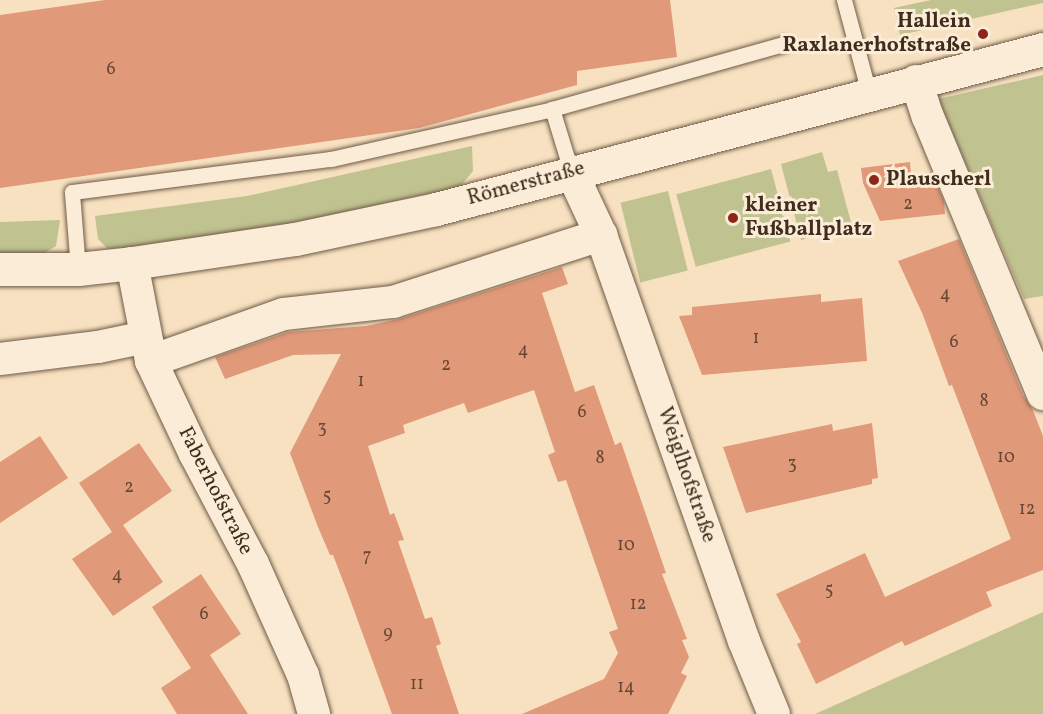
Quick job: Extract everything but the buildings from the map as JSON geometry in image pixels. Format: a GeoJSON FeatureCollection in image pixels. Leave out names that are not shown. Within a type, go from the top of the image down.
{"type":"FeatureCollection","features":[{"type":"Feature","properties":{"kind":"street","name":"Römerstraße"},"geometry":{"type":"LineString","coordinates":[[0,269],[78,269],[296,239],[436,208],[1043,49]]}},
{"type":"Feature","properties":{"kind":"street"},"geometry":{"type":"LineString","coordinates":[[916,81],[928,117],[1043,394]]}},
{"type":"Feature","properties":{"kind":"street","name":"Weiglhofstraße"},"geometry":{"type":"LineString","coordinates":[[571,171],[601,236],[744,641],[774,714]]}},
{"type":"Feature","properties":{"kind":"street"},"geometry":{"type":"LineString","coordinates":[[0,359],[98,347],[148,349],[284,314],[393,302],[601,236]]}},
{"type":"Feature","properties":{"kind":"street","name":"Faberhofstraße"},"geometry":{"type":"LineString","coordinates":[[132,263],[148,349],[195,454],[253,564],[303,675],[314,714]]}},
{"type":"Feature","properties":{"kind":"lane"},"geometry":{"type":"LineString","coordinates":[[844,0],[869,93]]}},
{"type":"Feature","properties":{"kind":"lane"},"geometry":{"type":"LineString","coordinates":[[78,269],[72,192],[331,159],[552,109],[784,44]]}},
{"type":"Feature","properties":{"kind":"lane"},"geometry":{"type":"LineString","coordinates":[[552,109],[571,171]]}},
{"type":"Feature","properties":{"kind":"green space"},"geometry":{"type":"Polygon","coordinates":[[[931,0],[1043,0],[1043,3],[900,35],[894,8],[931,0]]]}},
{"type":"Feature","properties":{"kind":"green space"},"geometry":{"type":"Polygon","coordinates":[[[1043,75],[1043,296],[1024,299],[938,99],[1043,75]]]}},
{"type":"Feature","properties":{"kind":"green space"},"geometry":{"type":"Polygon","coordinates":[[[472,146],[473,171],[460,187],[285,225],[141,248],[108,249],[98,239],[95,216],[247,196],[472,146]]]}},
{"type":"Feature","properties":{"kind":"green space"},"geometry":{"type":"Polygon","coordinates":[[[822,152],[828,172],[837,170],[852,226],[801,240],[781,164],[822,152]]]}},
{"type":"Feature","properties":{"kind":"green space","name":"kleiner Fußballplatz"},"geometry":{"type":"Polygon","coordinates":[[[771,169],[790,241],[696,267],[676,194],[771,169]]]}},
{"type":"Feature","properties":{"kind":"green space"},"geometry":{"type":"Polygon","coordinates":[[[668,191],[688,271],[640,282],[620,203],[668,191]]]}},
{"type":"Feature","properties":{"kind":"green space"},"geometry":{"type":"Polygon","coordinates":[[[60,220],[56,246],[41,255],[0,255],[0,222],[60,220]]]}},
{"type":"Feature","properties":{"kind":"green space"},"geometry":{"type":"Polygon","coordinates":[[[1043,612],[1043,714],[815,714],[1043,612]]]}},
{"type":"Feature","properties":{"kind":"place","name":"Hallein Raxlanerhofstraße"},"geometry":{"type":"Point","coordinates":[983,34]}},
{"type":"Feature","properties":{"kind":"place","name":"Plauscherl"},"geometry":{"type":"Point","coordinates":[874,180]}},
{"type":"Feature","properties":{"kind":"place","name":"kleiner Fußballplatz"},"geometry":{"type":"Point","coordinates":[733,218]}}]}
